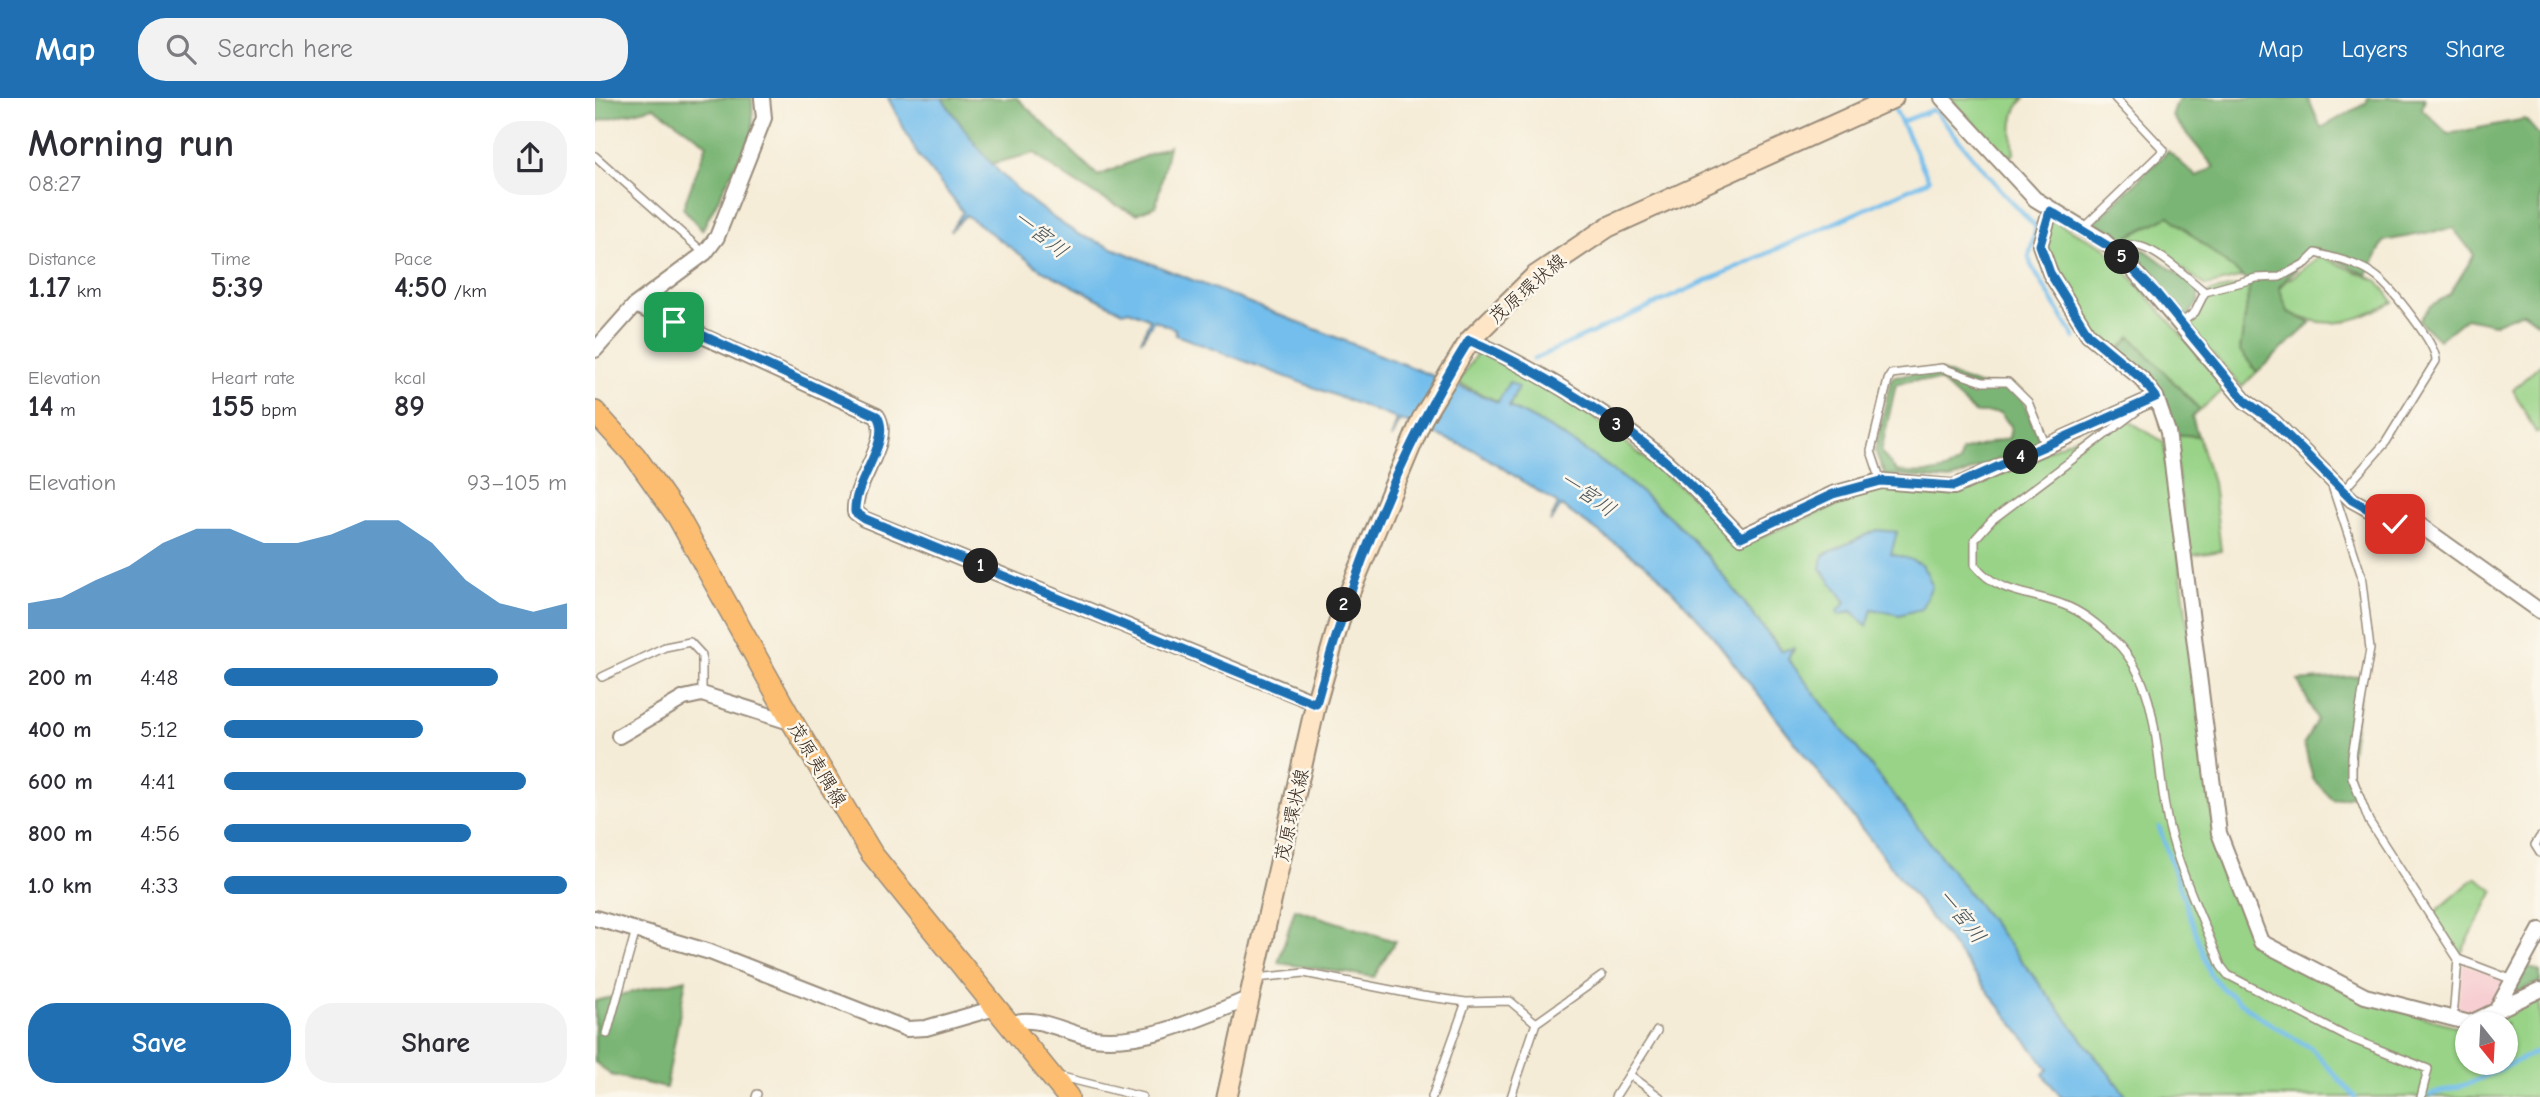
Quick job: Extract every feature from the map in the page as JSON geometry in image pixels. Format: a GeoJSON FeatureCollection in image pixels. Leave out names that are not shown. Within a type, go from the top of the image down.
{"type":"FeatureCollection","features":[{"type":"Feature","properties":{"kind":"main road","name":"茂原環状線"},"geometry":{"type":"LineString","coordinates":[[1227,1097],[1316,704],[1343,608],[1422,419],[1469,340],[1535,276],[1608,227],[1883,101]]}},
{"type":"Feature","properties":{"kind":"main road","name":"茂原夷隅線"},"geometry":{"type":"LineString","coordinates":[[595,412],[635,456],[678,517],[793,723],[872,854],[1067,1097]]}},
{"type":"Feature","properties":{"kind":"street"},"geometry":{"type":"LineString","coordinates":[[595,350],[635,305],[705,253],[727,214],[764,118],[762,98]]}},
{"type":"Feature","properties":{"kind":"street"},"geometry":{"type":"LineString","coordinates":[[1942,98],[2035,199],[2113,249],[2157,294],[2245,401],[2273,421],[2343,491],[2395,524],[2421,526],[2540,611]]}},
{"type":"Feature","properties":{"kind":"street"},"geometry":{"type":"LineString","coordinates":[[2050,211],[2040,245],[2050,273],[2088,334],[2142,379],[2156,397],[2168,432],[2219,833],[2261,942],[2365,996],[2470,1023],[2497,1007],[2540,990]]}},
{"type":"Feature","properties":{"kind":"street"},"geometry":{"type":"LineString","coordinates":[[635,305],[877,416],[882,434],[856,491],[854,502],[855,512],[865,519],[1316,704]]}},
{"type":"Feature","properties":{"kind":"street"},"geometry":{"type":"LineString","coordinates":[[1469,340],[1534,373],[1619,426],[1672,466],[1741,537],[1833,494],[1881,481],[1954,486],[2156,397]]}},
{"type":"Feature","properties":{"kind":"street"},"geometry":{"type":"LineString","coordinates":[[619,736],[684,698],[702,694],[793,723]]}},
{"type":"Feature","properties":{"kind":"street"},"geometry":{"type":"LineString","coordinates":[[595,918],[710,951],[907,1029],[926,1028],[995,1008]]}},
{"type":"Feature","properties":{"kind":"street"},"geometry":{"type":"LineString","coordinates":[[2497,1007],[2540,930]]}},
{"type":"Feature","properties":{"kind":"street"},"geometry":{"type":"LineString","coordinates":[[1010,1025],[1016,1021],[1028,1021],[1094,1038],[1119,1038],[1193,1021],[1250,998]]}},
{"type":"Feature","properties":{"kind":"lane"},"geometry":{"type":"LineString","coordinates":[[2082,229],[2164,150],[2115,98]]}},
{"type":"Feature","properties":{"kind":"lane"},"geometry":{"type":"LineString","coordinates":[[595,156],[705,253]]}},
{"type":"Feature","properties":{"kind":"lane"},"geometry":{"type":"LineString","coordinates":[[2113,249],[2132,244],[2146,247],[2205,292]]}},
{"type":"Feature","properties":{"kind":"lane"},"geometry":{"type":"LineString","coordinates":[[2180,324],[2195,312],[2205,292],[2256,278],[2280,277],[2306,263],[2316,253],[2352,262],[2378,278],[2427,338],[2437,354],[2436,361],[2386,442],[2343,491]]}},
{"type":"Feature","properties":{"kind":"lane"},"geometry":{"type":"LineString","coordinates":[[1881,481],[1871,451],[1888,380],[1891,374],[1899,372],[1942,368],[1983,382],[2008,382],[2028,402],[2046,446]]}},
{"type":"Feature","properties":{"kind":"lane"},"geometry":{"type":"LineString","coordinates":[[2156,397],[1992,520],[1975,539],[1975,565],[1995,586],[2066,605],[2093,622],[2118,644],[2143,683],[2153,719],[2169,830],[2221,966],[2228,975],[2345,1037],[2428,1069],[2421,1097]]}},
{"type":"Feature","properties":{"kind":"lane"},"geometry":{"type":"LineString","coordinates":[[2328,476],[2361,574],[2370,649],[2352,756],[2352,777],[2369,821],[2458,959],[2512,980]]}},
{"type":"Feature","properties":{"kind":"lane"},"geometry":{"type":"LineString","coordinates":[[602,677],[665,647],[691,642],[702,655],[702,694]]}},
{"type":"Feature","properties":{"kind":"lane"},"geometry":{"type":"LineString","coordinates":[[2540,836],[2535,845],[2540,853]]}},
{"type":"Feature","properties":{"kind":"lane"},"geometry":{"type":"LineString","coordinates":[[607,1034],[636,930]]}},
{"type":"Feature","properties":{"kind":"lane"},"geometry":{"type":"LineString","coordinates":[[2453,1019],[2458,959]]}},
{"type":"Feature","properties":{"kind":"lane"},"geometry":{"type":"LineString","coordinates":[[1255,978],[1304,973],[1466,1002],[1510,1001],[1537,1023]]}},
{"type":"Feature","properties":{"kind":"lane"},"geometry":{"type":"LineString","coordinates":[[1511,1097],[1537,1023],[1602,976]]}},
{"type":"Feature","properties":{"kind":"lane"},"geometry":{"type":"LineString","coordinates":[[1432,1097],[1466,1002]]}},
{"type":"Feature","properties":{"kind":"lane"},"geometry":{"type":"LineString","coordinates":[[1615,1097],[1657,1031]]}},
{"type":"Feature","properties":{"kind":"lane"},"geometry":{"type":"LineString","coordinates":[[1048,1073],[1142,1097]]}},
{"type":"Feature","properties":{"kind":"lane"},"geometry":{"type":"LineString","coordinates":[[1630,1075],[1660,1097]]}},
{"type":"Feature","properties":{"kind":"shaded area"},"geometry":{"type":"Polygon","coordinates":[[[2463,963],[2505,980],[2487,1007],[2475,1012],[2456,1012],[2463,963]]]}},
{"type":"Feature","properties":{"kind":"green space"},"geometry":{"type":"Polygon","coordinates":[[[595,98],[752,98],[753,132],[702,230],[683,208],[707,144],[654,107],[595,122],[595,98]]]}},
{"type":"Feature","properties":{"kind":"green space"},"geometry":{"type":"Polygon","coordinates":[[[942,98],[1017,98],[1098,176],[1169,146],[1156,206],[1136,214],[1122,208],[1071,180],[1035,153],[990,164],[942,98]]]}},
{"type":"Feature","properties":{"kind":"green space"},"geometry":{"type":"Polygon","coordinates":[[[1950,98],[2025,98],[2014,117],[2014,154],[2006,159],[1950,98]]]}},
{"type":"Feature","properties":{"kind":"green space"},"geometry":{"type":"Polygon","coordinates":[[[2179,98],[2308,98],[2321,128],[2366,103],[2368,98],[2425,98],[2422,109],[2448,134],[2525,119],[2540,136],[2537,170],[2540,173],[2540,324],[2523,312],[2494,324],[2466,318],[2439,340],[2419,321],[2430,306],[2449,295],[2474,255],[2453,228],[2384,241],[2367,275],[2315,248],[2279,287],[2288,312],[2311,323],[2257,372],[2240,351],[2250,283],[2169,216],[2113,244],[2089,228],[2168,151],[2197,177],[2214,167],[2172,116],[2179,98]]]}},
{"type":"Feature","properties":{"kind":"green space"},"geometry":{"type":"Polygon","coordinates":[[[2169,215],[2243,277],[2206,286],[2147,244],[2121,240],[2169,215]]]}},
{"type":"Feature","properties":{"kind":"green space"},"geometry":{"type":"Polygon","coordinates":[[[2051,220],[2104,246],[2227,387],[2200,410],[2131,337],[2117,352],[2089,329],[2050,263],[2044,245],[2051,220]]]}},
{"type":"Feature","properties":{"kind":"green space"},"geometry":{"type":"Polygon","coordinates":[[[2126,247],[2145,250],[2198,289],[2199,301],[2188,316],[2184,316],[2119,249],[2126,247]]]}},
{"type":"Feature","properties":{"kind":"green space"},"geometry":{"type":"Polygon","coordinates":[[[2320,256],[2378,281],[2393,302],[2366,315],[2341,322],[2317,322],[2288,312],[2279,287],[2320,256]]]}},
{"type":"Feature","properties":{"kind":"green space"},"geometry":{"type":"Polygon","coordinates":[[[2250,284],[2240,350],[2257,372],[2242,387],[2186,324],[2198,313],[2209,292],[2250,284]]]}},
{"type":"Feature","properties":{"kind":"green space"},"geometry":{"type":"Polygon","coordinates":[[[2131,337],[2200,410],[2192,417],[2198,436],[2172,434],[2166,408],[2154,387],[2117,352],[2131,337]]]}},
{"type":"Feature","properties":{"kind":"green space"},"geometry":{"type":"Polygon","coordinates":[[[1478,351],[1591,415],[1712,512],[1742,545],[1876,488],[1954,493],[2122,417],[2164,442],[2214,831],[2256,944],[2364,1001],[2455,1026],[2455,1075],[2518,1075],[2518,1012],[2504,1012],[2540,995],[2540,1097],[2127,1097],[1787,659],[1794,650],[1782,651],[1686,533],[1614,471],[1560,435],[1509,407],[1518,387],[1499,402],[1458,383],[1478,351]]]}},
{"type":"Feature","properties":{"kind":"green space"},"geometry":{"type":"Polygon","coordinates":[[[2540,364],[2540,432],[2536,433],[2513,390],[2540,364]]]}},
{"type":"Feature","properties":{"kind":"green space"},"geometry":{"type":"Polygon","coordinates":[[[1940,371],[1978,385],[2006,385],[2021,395],[2041,442],[1950,480],[1885,475],[1875,451],[1891,379],[1895,376],[1940,371]],[[1914,380],[1896,384],[1881,452],[1897,472],[1944,470],[1959,463],[1961,451],[2009,438],[2011,426],[2000,413],[1975,413],[1940,381],[1914,380]]]}},
{"type":"Feature","properties":{"kind":"green space"},"geometry":{"type":"Polygon","coordinates":[[[2172,434],[2198,436],[2213,483],[2221,551],[2189,556],[2172,434]]]}},
{"type":"Feature","properties":{"kind":"green space"},"geometry":{"type":"Polygon","coordinates":[[[2362,676],[2349,766],[2356,795],[2333,800],[2313,779],[2304,744],[2317,719],[2298,681],[2362,676]]]}},
{"type":"Feature","properties":{"kind":"green space"},"geometry":{"type":"Polygon","coordinates":[[[2476,877],[2494,891],[2459,957],[2432,915],[2476,877]]]}},
{"type":"Feature","properties":{"kind":"green space"},"geometry":{"type":"Polygon","coordinates":[[[1295,909],[1395,941],[1374,977],[1278,963],[1295,909]]]}},
{"type":"Feature","properties":{"kind":"green space"},"geometry":{"type":"Polygon","coordinates":[[[2525,965],[2540,972],[2540,982],[2518,992],[2512,986],[2525,965]]]}},
{"type":"Feature","properties":{"kind":"green space"},"geometry":{"type":"Polygon","coordinates":[[[686,979],[666,1088],[611,1075],[595,1062],[595,1001],[686,979]]]}},
{"type":"Feature","properties":{"kind":"water","name":"一宮川"},"geometry":{"type":"Polygon","coordinates":[[[888,98],[942,98],[972,140],[1002,175],[1037,206],[1080,235],[1498,402],[1509,382],[1518,387],[1509,407],[1561,435],[1640,491],[1705,554],[1781,651],[1793,648],[1788,659],[2127,1097],[2061,1097],[2043,1074],[2048,1069],[1704,625],[1653,570],[1561,506],[1550,522],[1558,504],[1474,450],[1400,420],[1391,439],[1397,419],[1176,335],[1175,329],[1154,320],[1141,341],[1150,319],[1129,310],[1123,312],[1040,269],[966,215],[950,231],[963,212],[918,155],[888,98]]]}},
{"type":"Feature","properties":{"kind":"water"},"geometry":{"type":"Polygon","coordinates":[[[1877,530],[1897,532],[1891,554],[1922,566],[1932,586],[1921,609],[1899,615],[1872,609],[1867,626],[1852,611],[1839,615],[1837,612],[1846,602],[1821,569],[1823,555],[1877,530]]]}},
{"type":"Feature","properties":{"kind":"waterway"},"geometry":{"type":"LineString","coordinates":[[1534,359],[1929,180],[1893,105]]}},
{"type":"Feature","properties":{"kind":"waterway"},"geometry":{"type":"LineString","coordinates":[[1901,122],[1932,110],[1936,112],[2004,194],[2036,227],[2029,257],[2031,265],[2075,338]]}},
{"type":"Feature","properties":{"kind":"waterway"},"geometry":{"type":"LineString","coordinates":[[2159,827],[2210,974],[2222,988],[2261,1018],[2311,1048],[2355,1097]]}},
{"type":"Feature","properties":{"kind":"waterway"},"geometry":{"type":"LineString","coordinates":[[2430,1095],[2471,1083],[2540,1050]]}},
{"type":"Feature","properties":{"kind":"route"},"geometry":{"type":"LineString","coordinates":[[674,322],[877,416],[882,434],[856,491],[854,502],[855,512],[865,519],[1316,704],[1343,608],[1398,472],[1422,419],[1469,340],[1534,373],[1619,426],[1672,466],[1741,537],[1833,494],[1881,481],[1954,486],[2156,397],[2142,379],[2088,334],[2050,273],[2040,245],[2050,211],[2104,241],[2113,249],[2157,294],[2245,401],[2273,421],[2352,500],[2395,524]]}}]}
